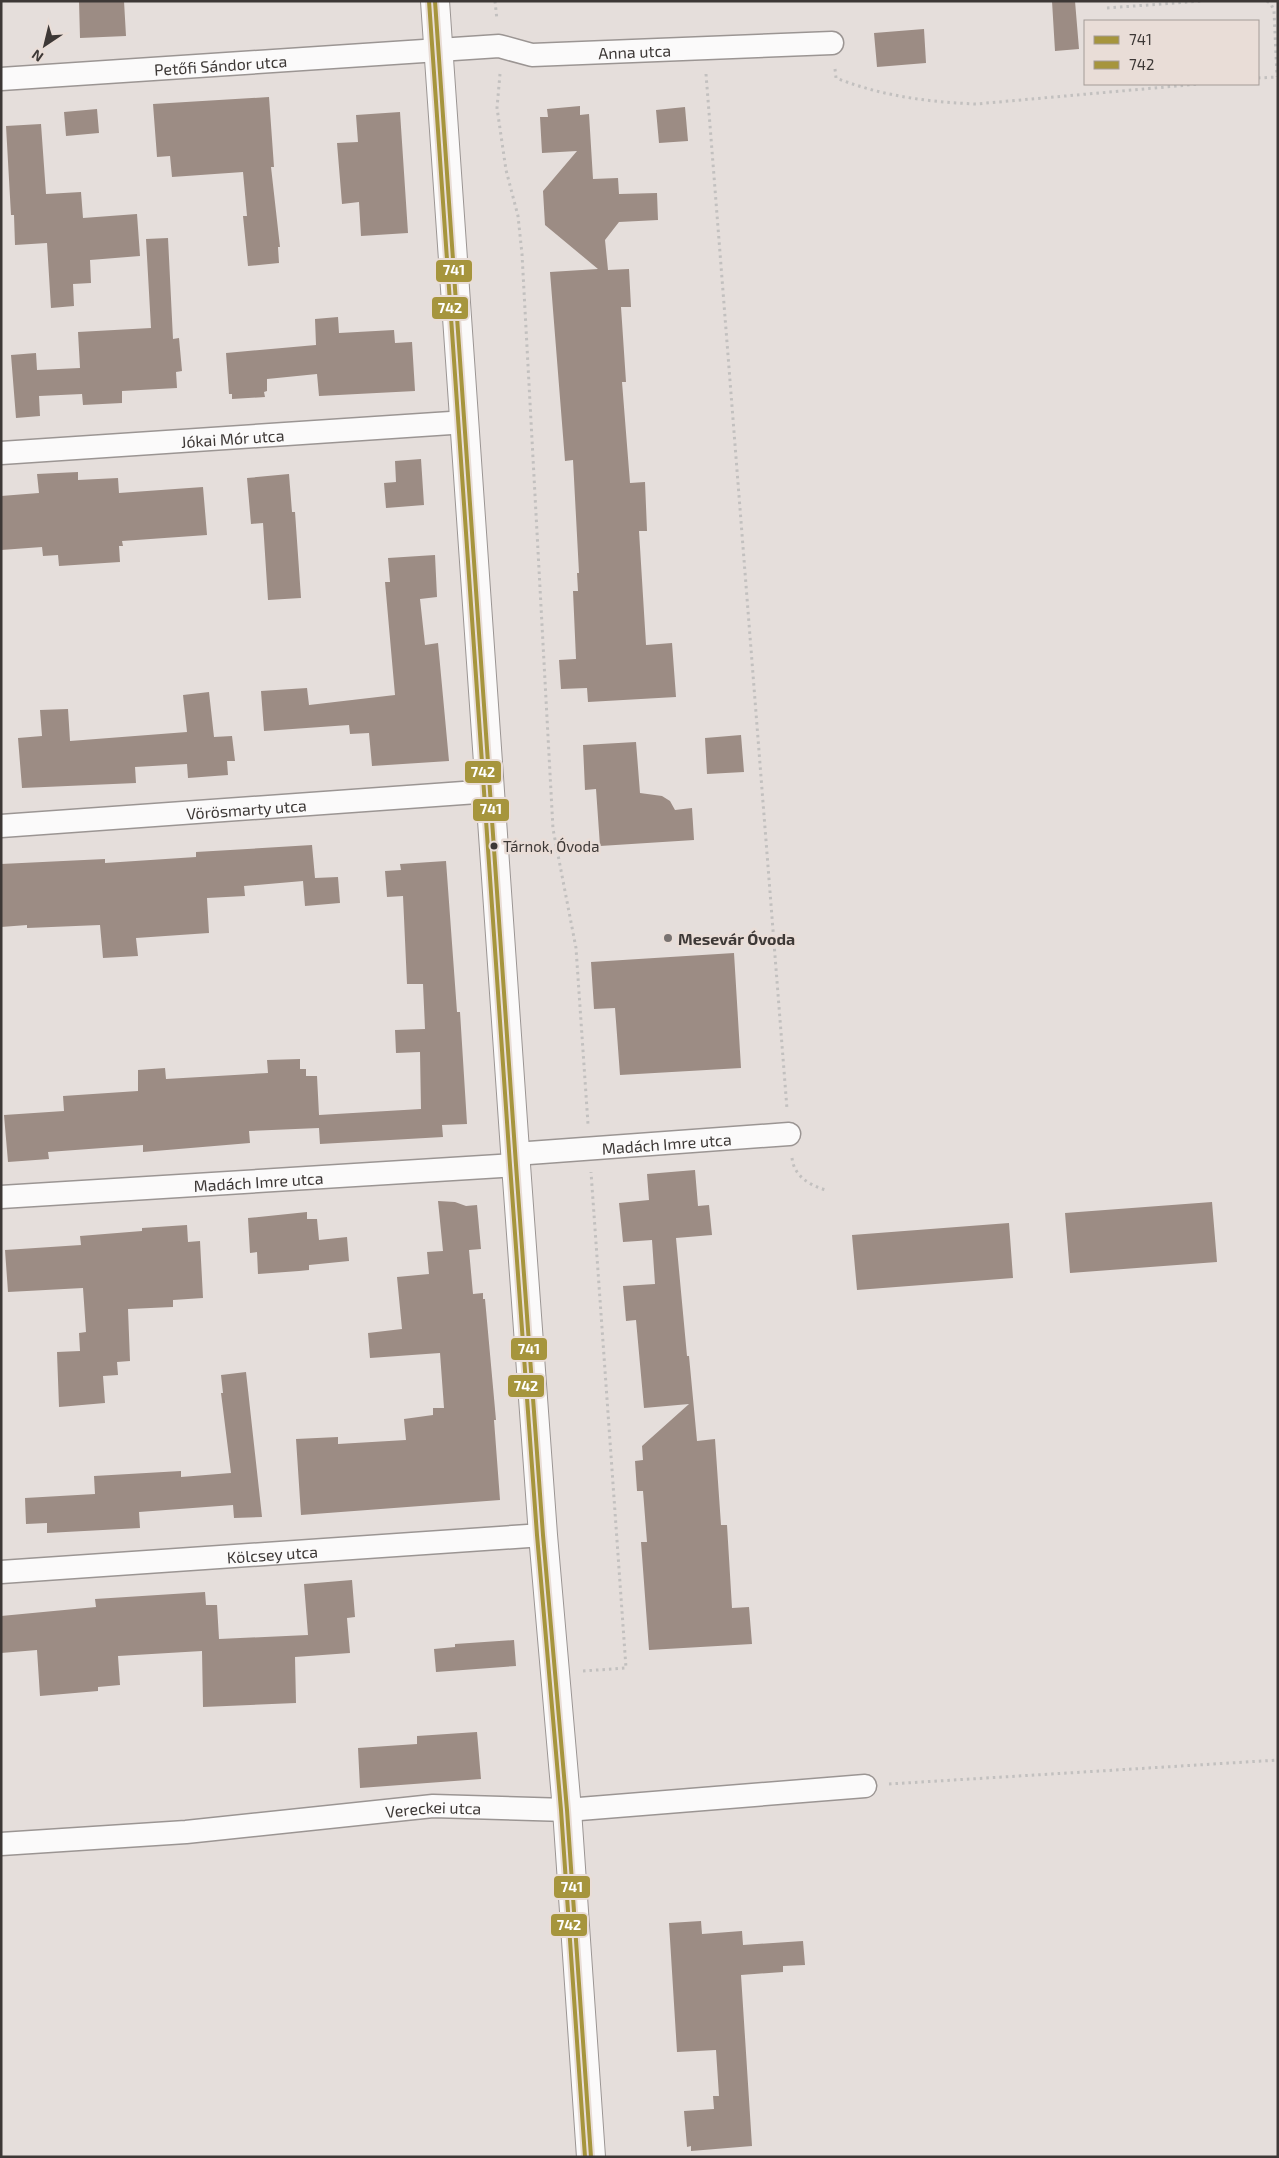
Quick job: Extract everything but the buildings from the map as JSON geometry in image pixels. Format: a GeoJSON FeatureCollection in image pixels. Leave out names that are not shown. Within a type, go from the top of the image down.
{"type":"FeatureCollection","features":[{"type":"Feature","properties":{"kind":"street"},"geometry":{"type":"LineString","coordinates":[[435,1],[543,1535],[567,1810],[591,2157]]}},
{"type":"Feature","properties":{"kind":"street","name":"Anna utca"},"geometry":{"type":"LineString","coordinates":[[439,49],[498,46],[532,55],[832,43]]}},
{"type":"Feature","properties":{"kind":"street","name":"Petőfi Sándor utca"},"geometry":{"type":"LineString","coordinates":[[1,79],[439,49]]}},
{"type":"Feature","properties":{"kind":"street","name":"Jókai Mór utca"},"geometry":{"type":"LineString","coordinates":[[1,453],[466,422]]}},
{"type":"Feature","properties":{"kind":"street","name":"Vörösmarty utca"},"geometry":{"type":"LineString","coordinates":[[1,826],[491,791]]}},
{"type":"Feature","properties":{"kind":"street","name":"Madách Imre utca"},"geometry":{"type":"LineString","coordinates":[[1,1197],[516,1160],[589,1148],[789,1134]]}},
{"type":"Feature","properties":{"kind":"street","name":"Kölcsey utca"},"geometry":{"type":"LineString","coordinates":[[1,1572],[543,1535]]}},
{"type":"Feature","properties":{"kind":"street","name":"Vereckei utca"},"geometry":{"type":"LineString","coordinates":[[1,1844],[186,1832],[433,1806],[567,1810],[865,1786]]}},
{"type":"Feature","properties":{"kind":"path"},"geometry":{"type":"LineString","coordinates":[[495,1],[501,68],[497,108],[506,170],[518,216],[522,254],[553,829],[576,948],[626,1668],[555,1674]]}},
{"type":"Feature","properties":{"kind":"path"},"geometry":{"type":"LineString","coordinates":[[1107,8],[1202,1]]}},
{"type":"Feature","properties":{"kind":"path"},"geometry":{"type":"LineString","coordinates":[[1267,1],[1271,4],[1274,11]]}},
{"type":"Feature","properties":{"kind":"path"},"geometry":{"type":"LineString","coordinates":[[1259,78],[1277,77],[1273,1]]}},
{"type":"Feature","properties":{"kind":"path"},"geometry":{"type":"LineString","coordinates":[[832,43],[836,78],[864,89],[924,101],[976,104],[1188,85]]}},
{"type":"Feature","properties":{"kind":"path"},"geometry":{"type":"LineString","coordinates":[[704,48],[792,1164],[798,1173],[810,1184],[826,1190]]}},
{"type":"Feature","properties":{"kind":"path"},"geometry":{"type":"LineString","coordinates":[[865,1786],[1278,1760]]}},
{"type":"Feature","properties":{"kind":"transit line","name":"742"},"geometry":{"type":"LineString","coordinates":[[429,1],[510,1165],[537,1535],[561,1810],[585,2157]]}},
{"type":"Feature","properties":{"kind":"transit line","name":"741"},"geometry":{"type":"LineString","coordinates":[[435,1],[516,1165],[543,1535],[567,1810],[591,2157]]}},
{"type":"Feature","properties":{"kind":"place","name":"Tárnok, Óvoda"},"geometry":{"type":"Point","coordinates":[494,846]}},
{"type":"Feature","properties":{"kind":"place","name":"Mesevár Óvoda"},"geometry":{"type":"Point","coordinates":[668,938]}}]}
